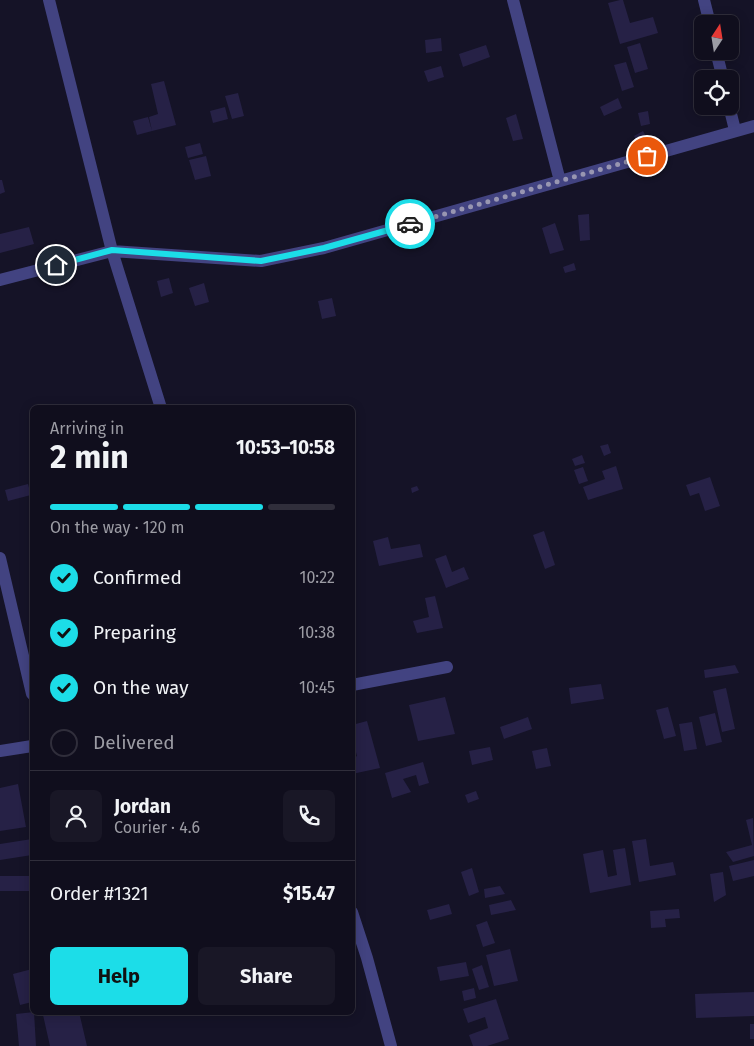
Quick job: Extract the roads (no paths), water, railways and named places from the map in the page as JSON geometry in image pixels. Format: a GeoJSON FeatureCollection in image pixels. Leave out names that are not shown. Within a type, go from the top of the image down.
{"type":"FeatureCollection","features":[{"type":"Feature","properties":{"kind":"street"},"geometry":{"type":"LineString","coordinates":[[49,0],[112,250],[160,405]]}},
{"type":"Feature","properties":{"kind":"street"},"geometry":{"type":"LineString","coordinates":[[513,0],[560,181]]}},
{"type":"Feature","properties":{"kind":"street"},"geometry":{"type":"LineString","coordinates":[[704,0],[708,15]]}},
{"type":"Feature","properties":{"kind":"street"},"geometry":{"type":"LineString","coordinates":[[731,115],[735,130]]}},
{"type":"Feature","properties":{"kind":"street"},"geometry":{"type":"LineString","coordinates":[[0,280],[112,250],[261,261],[324,248],[754,126]]}},
{"type":"Feature","properties":{"kind":"street"},"geometry":{"type":"LineString","coordinates":[[0,558],[30,686]]}},
{"type":"Feature","properties":{"kind":"street"},"geometry":{"type":"LineString","coordinates":[[355,684],[447,667]]}},
{"type":"Feature","properties":{"kind":"street"},"geometry":{"type":"LineString","coordinates":[[0,751],[30,746]]}},
{"type":"Feature","properties":{"kind":"street"},"geometry":{"type":"LineString","coordinates":[[355,921],[391,1046]]}}]}
